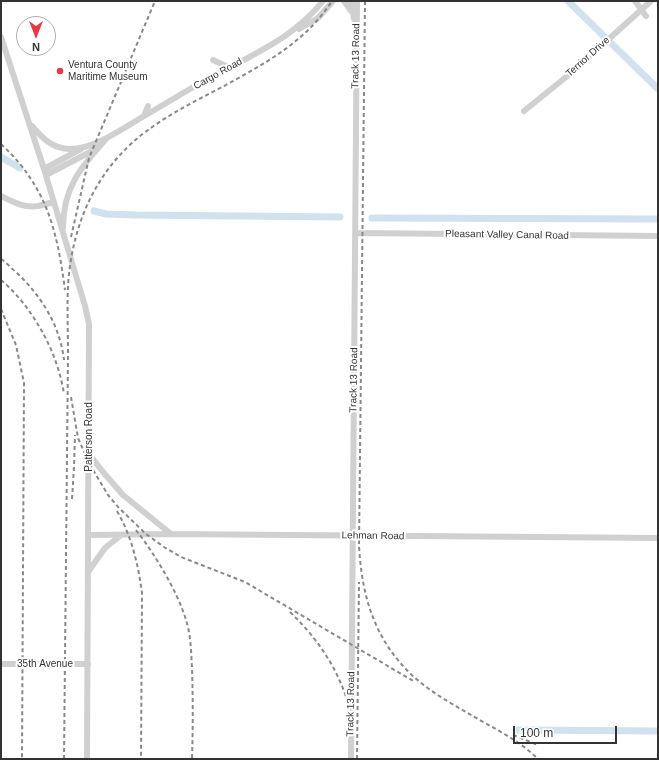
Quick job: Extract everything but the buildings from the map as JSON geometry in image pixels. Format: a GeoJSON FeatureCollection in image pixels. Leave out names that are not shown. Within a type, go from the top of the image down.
{"type":"FeatureCollection","features":[{"type":"Feature","properties":{"kind":"street","name":"Cargo Road"},"geometry":{"type":"LineString","coordinates":[[29,124],[41,137],[55,146],[70,149],[87,146],[107,138],[256,54],[286,35],[302,24],[323,1]]}},
{"type":"Feature","properties":{"kind":"street"},"geometry":{"type":"LineString","coordinates":[[286,35],[318,18],[333,1]]}},
{"type":"Feature","properties":{"kind":"street"},"geometry":{"type":"LineString","coordinates":[[344,1],[351,11],[355,32]]}},
{"type":"Feature","properties":{"kind":"street"},"geometry":{"type":"LineString","coordinates":[[351,1],[356,42]]}},
{"type":"Feature","properties":{"kind":"street","name":"Track 13 Road"},"geometry":{"type":"LineString","coordinates":[[351,759],[357,1]]}},
{"type":"Feature","properties":{"kind":"street"},"geometry":{"type":"LineString","coordinates":[[635,1],[646,16]]}},
{"type":"Feature","properties":{"kind":"street","name":"Terrior Drive"},"geometry":{"type":"LineString","coordinates":[[524,111],[571,73],[618,29],[651,1]]}},
{"type":"Feature","properties":{"kind":"street","name":"Patterson Road"},"geometry":{"type":"LineString","coordinates":[[1,37],[45,172],[89,324],[87,759]]}},
{"type":"Feature","properties":{"kind":"street"},"geometry":{"type":"LineString","coordinates":[[213,60],[230,68]]}},
{"type":"Feature","properties":{"kind":"street"},"geometry":{"type":"LineString","coordinates":[[144,116],[148,106]]}},
{"type":"Feature","properties":{"kind":"street","name":"Cargo Road"},"geometry":{"type":"LineString","coordinates":[[64,236],[63,218],[67,195],[80,169],[107,138]]}},
{"type":"Feature","properties":{"kind":"street"},"geometry":{"type":"LineString","coordinates":[[45,172],[87,146]]}},
{"type":"Feature","properties":{"kind":"street"},"geometry":{"type":"LineString","coordinates":[[45,172],[98,148]]}},
{"type":"Feature","properties":{"kind":"street"},"geometry":{"type":"LineString","coordinates":[[1,196],[18,205],[25,206],[38,206],[54,202]]}},
{"type":"Feature","properties":{"kind":"street","name":"Pleasant Valley Canal Road"},"geometry":{"type":"LineString","coordinates":[[356,233],[658,236]]}},
{"type":"Feature","properties":{"kind":"street"},"geometry":{"type":"LineString","coordinates":[[89,454],[123,495],[170,534]]}},
{"type":"Feature","properties":{"kind":"street","name":"Lehman Road"},"geometry":{"type":"LineString","coordinates":[[88,535],[170,534],[658,538]]}},
{"type":"Feature","properties":{"kind":"street"},"geometry":{"type":"LineString","coordinates":[[88,572],[105,548],[122,535]]}},
{"type":"Feature","properties":{"kind":"street","name":"35th Avenue"},"geometry":{"type":"LineString","coordinates":[[1,664],[88,664]]}},
{"type":"Feature","properties":{"kind":"waterway"},"geometry":{"type":"LineString","coordinates":[[568,1],[658,89]]}},
{"type":"Feature","properties":{"kind":"waterway"},"geometry":{"type":"LineString","coordinates":[[1,157],[20,168]]}},
{"type":"Feature","properties":{"kind":"waterway"},"geometry":{"type":"LineString","coordinates":[[94,211],[106,214],[136,215],[340,217]]}},
{"type":"Feature","properties":{"kind":"waterway"},"geometry":{"type":"LineString","coordinates":[[372,218],[658,219]]}},
{"type":"Feature","properties":{"kind":"waterway"},"geometry":{"type":"LineString","coordinates":[[519,730],[658,731]]}},
{"type":"Feature","properties":{"kind":"railway"},"geometry":{"type":"LineString","coordinates":[[71,237],[89,158],[155,1]]}},
{"type":"Feature","properties":{"kind":"railway"},"geometry":{"type":"LineString","coordinates":[[64,759],[68,286],[70,263],[75,240],[82,219],[90,198],[101,179],[130,145],[148,130],[169,116],[276,56],[301,37],[332,1]]}},
{"type":"Feature","properties":{"kind":"railway"},"geometry":{"type":"LineString","coordinates":[[365,1],[359,546],[363,583],[367,601],[373,618],[389,649],[414,677],[445,700],[502,732],[538,759]]}},
{"type":"Feature","properties":{"kind":"railway"},"geometry":{"type":"LineString","coordinates":[[1,144],[17,160],[29,177],[39,193],[47,211],[58,248],[65,290]]}},
{"type":"Feature","properties":{"kind":"railway"},"geometry":{"type":"LineString","coordinates":[[1,259],[27,283],[42,302],[54,324],[62,347],[64,360]]}},
{"type":"Feature","properties":{"kind":"railway"},"geometry":{"type":"LineString","coordinates":[[1,280],[24,303],[42,332],[56,363],[64,394]]}},
{"type":"Feature","properties":{"kind":"railway"},"geometry":{"type":"LineString","coordinates":[[1,309],[16,345],[24,383],[22,759]]}},
{"type":"Feature","properties":{"kind":"railway"},"geometry":{"type":"LineString","coordinates":[[71,397],[78,438],[89,463],[108,495],[146,534],[181,557],[245,582],[415,682]]}},
{"type":"Feature","properties":{"kind":"railway"},"geometry":{"type":"LineString","coordinates":[[72,499],[75,435]]}},
{"type":"Feature","properties":{"kind":"railway"},"geometry":{"type":"LineString","coordinates":[[117,511],[127,531],[134,551],[142,593],[141,759]]}},
{"type":"Feature","properties":{"kind":"railway"},"geometry":{"type":"LineString","coordinates":[[136,530],[158,561],[177,597],[188,626],[192,668],[192,759]]}},
{"type":"Feature","properties":{"kind":"railway"},"geometry":{"type":"LineString","coordinates":[[357,759],[359,582]]}},
{"type":"Feature","properties":{"kind":"railway"},"geometry":{"type":"LineString","coordinates":[[290,612],[302,624],[322,649],[338,677],[344,691],[353,723]]}},
{"type":"Feature","properties":{"kind":"railway"},"geometry":{"type":"LineString","coordinates":[[513,735],[538,745]]}},
{"type":"Feature","properties":{"kind":"place","name":"Ventura County Maritime Museum"},"geometry":{"type":"Point","coordinates":[60,71]}}]}
